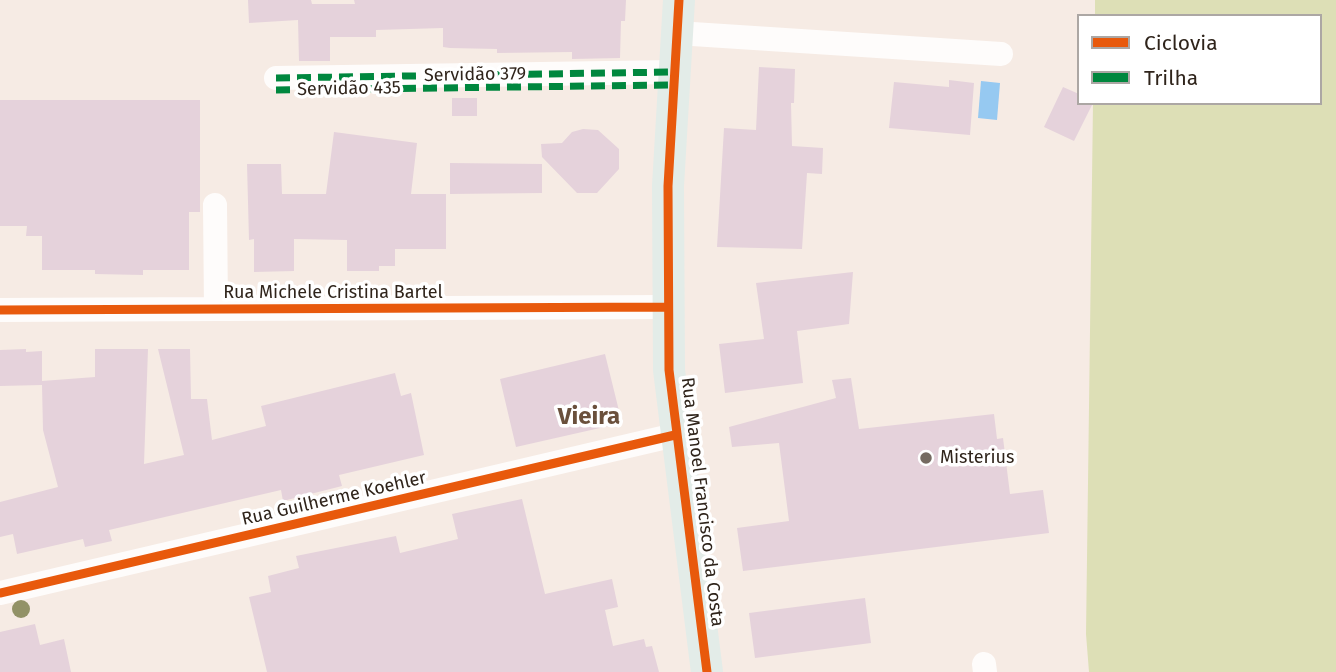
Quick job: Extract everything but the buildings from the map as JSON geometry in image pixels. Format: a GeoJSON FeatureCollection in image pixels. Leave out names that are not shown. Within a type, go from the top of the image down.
{"type":"FeatureCollection","features":[{"type":"Feature","properties":{"kind":"main road","name":"Rua Manoel Francisco da Costa"},"geometry":{"type":"LineString","coordinates":[[679,0],[667,307],[675,435],[707,672]]}},
{"type":"Feature","properties":{"kind":"street"},"geometry":{"type":"LineString","coordinates":[[677,33],[1001,54]]}},
{"type":"Feature","properties":{"kind":"street","name":"Servidão 379"},"geometry":{"type":"LineString","coordinates":[[276,84],[674,79]]}},
{"type":"Feature","properties":{"kind":"street"},"geometry":{"type":"LineString","coordinates":[[215,205],[216,309]]}},
{"type":"Feature","properties":{"kind":"street","name":"Rua Michele Cristina Bartel"},"geometry":{"type":"LineString","coordinates":[[0,310],[667,307]]}},
{"type":"Feature","properties":{"kind":"street","name":"Rua Guilherme Koehler"},"geometry":{"type":"LineString","coordinates":[[0,593],[675,435]]}},
{"type":"Feature","properties":{"kind":"green space"},"geometry":{"type":"Polygon","coordinates":[[[1095,0],[1336,0],[1336,672],[1089,672],[1086,634],[1093,105],[1322,105],[1322,14],[1095,14],[1095,0]]]}},
{"type":"Feature","properties":{"kind":"water"},"geometry":{"type":"Polygon","coordinates":[[[981,81],[1000,83],[997,120],[978,118],[981,81]]]}},
{"type":"Feature","properties":{"kind":"marked path"},"geometry":{"type":"LineString","coordinates":[[276,78],[674,72]]}},
{"type":"Feature","properties":{"kind":"marked path"},"geometry":{"type":"LineString","coordinates":[[276,90],[673,85]]}},
{"type":"Feature","properties":{"kind":"cycle path"},"geometry":{"type":"LineString","coordinates":[[679,0],[668,186],[669,370],[707,672]]}},
{"type":"Feature","properties":{"kind":"cycle path"},"geometry":{"type":"LineString","coordinates":[[0,310],[667,307]]}},
{"type":"Feature","properties":{"kind":"cycle path"},"geometry":{"type":"LineString","coordinates":[[0,593],[675,435]]}},
{"type":"Feature","properties":{"kind":"place","name":"Misterius"},"geometry":{"type":"Point","coordinates":[926,458]}},
{"type":"Feature","properties":{"kind":"district","name":"Vieira"},"geometry":{"type":"Point","coordinates":[589,417]}}]}
